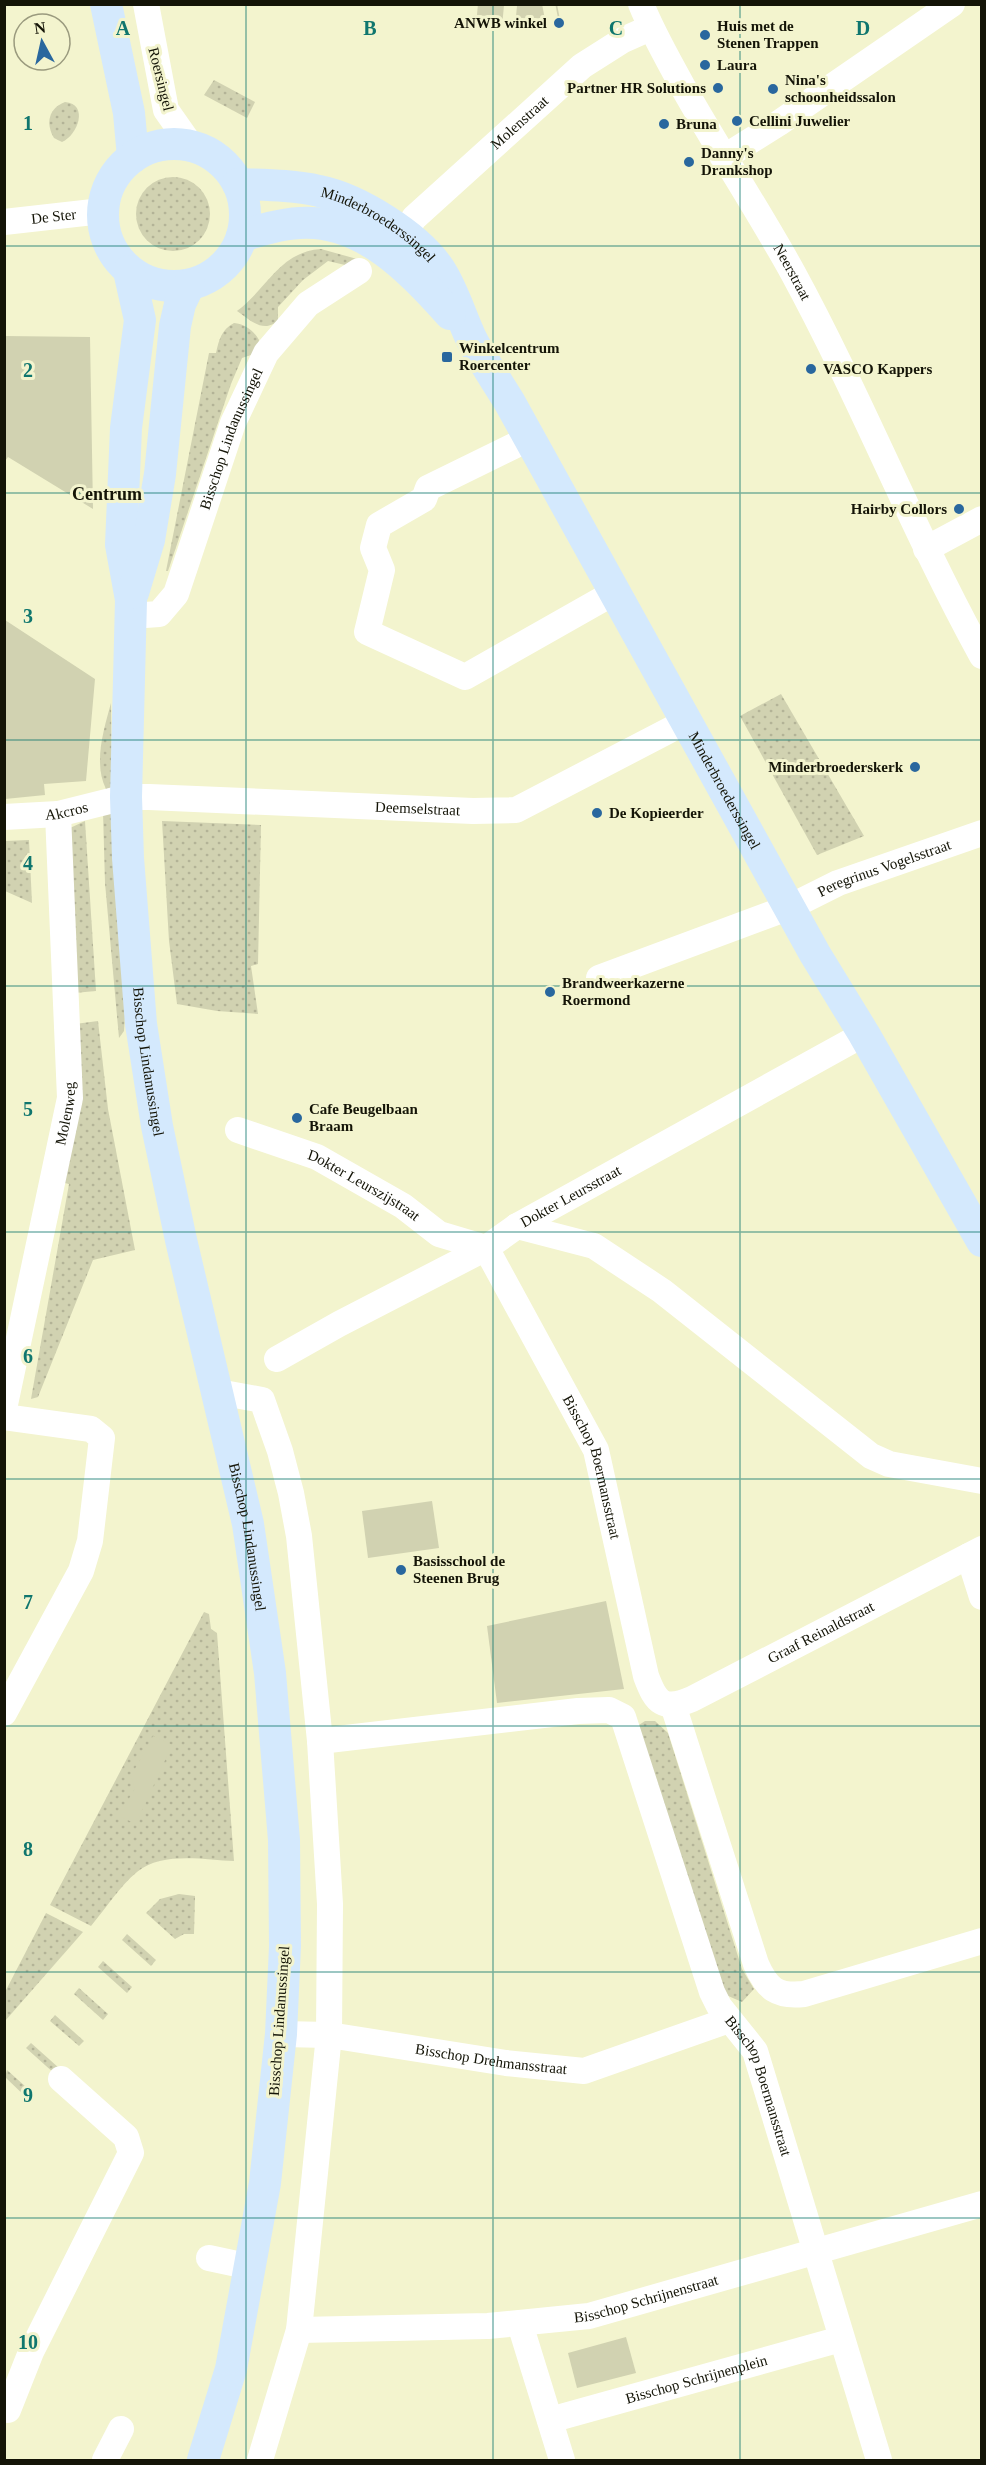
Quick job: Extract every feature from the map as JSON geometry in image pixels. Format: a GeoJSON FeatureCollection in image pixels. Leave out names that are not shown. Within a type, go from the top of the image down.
{"type":"FeatureCollection","features":[{"type":"Feature","properties":{"kind":"main road"},"geometry":{"type":"LineString","coordinates":[[108,8],[129,113],[133,157]]}},
{"type":"Feature","properties":{"kind":"main road"},"geometry":{"type":"LineString","coordinates":[[162,145],[192,147],[220,161],[237,184],[244,208],[242,236],[224,266],[202,280],[189,285],[154,284],[129,271],[110,247],[103,224],[104,199],[112,179],[133,157],[152,147],[162,145]]}},
{"type":"Feature","properties":{"kind":"main road","name":"Minderbroederssingel"},"geometry":{"type":"LineString","coordinates":[[237,184],[303,188],[331,194],[366,211],[404,235],[425,252],[438,267],[471,337],[530,438],[790,907],[981,1241]]}},
{"type":"Feature","properties":{"kind":"main road","name":"Minderbroederssingel"},"geometry":{"type":"LineString","coordinates":[[242,236],[275,226],[303,222],[332,227],[357,236],[386,252],[410,270],[471,337]]}},
{"type":"Feature","properties":{"kind":"main road","name":"Bisschop Lindanussingel"},"geometry":{"type":"LineString","coordinates":[[129,271],[140,320],[126,428],[121,545],[131,608],[138,797],[133,938],[147,1067],[178,1229],[248,1524],[270,1673],[284,1840],[285,1946],[281,2034],[265,2183],[231,2369],[203,2460]]}},
{"type":"Feature","properties":{"kind":"main road","name":"Bisschop Lindanussingel"},"geometry":{"type":"LineString","coordinates":[[131,608],[148,540],[160,474],[175,326],[180,304],[189,285]]}},
{"type":"Feature","properties":{"kind":"street","name":"Roersingel"},"geometry":{"type":"LineString","coordinates":[[146,4],[166,110],[192,147]]}},
{"type":"Feature","properties":{"kind":"street","name":"Neerstraat"},"geometry":{"type":"LineString","coordinates":[[641,4],[650,28],[723,158],[792,272],[831,348],[946,591],[981,656]]}},
{"type":"Feature","properties":{"kind":"street"},"geometry":{"type":"LineString","coordinates":[[723,158],[789,116],[952,4]]}},
{"type":"Feature","properties":{"kind":"street","name":"Molenstraat"},"geometry":{"type":"LineString","coordinates":[[404,235],[414,218],[582,66],[623,40],[650,28]]}},
{"type":"Feature","properties":{"kind":"street","name":"De Ster"},"geometry":{"type":"LineString","coordinates":[[4,222],[102,211]]}},
{"type":"Feature","properties":{"kind":"street","name":"Bisschop Lindanussingel"},"geometry":{"type":"LineString","coordinates":[[131,608],[159,614],[176,594],[233,423],[266,353],[308,304],[358,271]]}},
{"type":"Feature","properties":{"kind":"street"},"geometry":{"type":"LineString","coordinates":[[530,438],[428,488],[424,499],[379,525],[372,548],[382,570],[367,633],[465,677],[615,592]]}},
{"type":"Feature","properties":{"kind":"street"},"geometry":{"type":"LineString","coordinates":[[926,549],[981,519]]}},
{"type":"Feature","properties":{"kind":"street","name":"Deemselstraat"},"geometry":{"type":"LineString","coordinates":[[138,797],[473,811],[516,810],[687,721]]}},
{"type":"Feature","properties":{"kind":"street","name":"Akcros"},"geometry":{"type":"LineString","coordinates":[[4,817],[58,814],[138,797]]}},
{"type":"Feature","properties":{"kind":"street","name":"Molenweg"},"geometry":{"type":"LineString","coordinates":[[4,1409],[70,1098],[58,814]]}},
{"type":"Feature","properties":{"kind":"street","name":"Peregrinus Vogelsstraat"},"geometry":{"type":"LineString","coordinates":[[599,978],[790,907],[838,883],[981,833]]}},
{"type":"Feature","properties":{"kind":"street","name":"Dokter Leursstraat"},"geometry":{"type":"LineString","coordinates":[[277,1359],[339,1324],[486,1248],[518,1226],[864,1034]]}},
{"type":"Feature","properties":{"kind":"street","name":"Dokter Leurszijstraat"},"geometry":{"type":"LineString","coordinates":[[238,1130],[317,1157],[403,1206],[439,1234],[486,1248]]}},
{"type":"Feature","properties":{"kind":"street"},"geometry":{"type":"LineString","coordinates":[[518,1226],[594,1246],[662,1291],[871,1456],[889,1464],[981,1481]]}},
{"type":"Feature","properties":{"kind":"street","name":"Bisschop Boermansstraat"},"geometry":{"type":"LineString","coordinates":[[486,1248],[596,1450],[646,1676],[651,1689],[666,1703],[756,1964],[770,1988],[791,1995],[804,1994],[981,1941]]}},
{"type":"Feature","properties":{"kind":"street"},"geometry":{"type":"LineString","coordinates":[[218,1392],[262,1400],[286,1472],[299,1536],[320,1741],[330,1904],[329,2035],[299,2330],[260,2460]]}},
{"type":"Feature","properties":{"kind":"street"},"geometry":{"type":"LineString","coordinates":[[4,1417],[90,1429],[102,1438],[90,1541],[81,1571],[4,1713]]}},
{"type":"Feature","properties":{"kind":"street"},"geometry":{"type":"LineString","coordinates":[[975,1553],[981,1597]]}},
{"type":"Feature","properties":{"kind":"street","name":"Graaf Reinaldstraat"},"geometry":{"type":"LineString","coordinates":[[666,1703],[692,1699],[975,1553]]}},
{"type":"Feature","properties":{"kind":"street","name":"Bisschop Boermansstraat"},"geometry":{"type":"LineString","coordinates":[[320,1741],[595,1710],[615,1711],[623,1717],[712,1992],[729,2020],[744,2035],[755,2051],[879,2460]]}},
{"type":"Feature","properties":{"kind":"street","name":"Bisschop Drehmansstraat"},"geometry":{"type":"LineString","coordinates":[[281,2034],[329,2035],[506,2063],[584,2071],[729,2020]]}},
{"type":"Feature","properties":{"kind":"street"},"geometry":{"type":"LineString","coordinates":[[4,2408],[8,2410],[31,2352],[131,2153],[126,2137],[61,2079]]}},
{"type":"Feature","properties":{"kind":"street","name":"Bisschop Schrijnenstraat"},"geometry":{"type":"LineString","coordinates":[[299,2330],[520,2324],[589,2316],[981,2204]]}},
{"type":"Feature","properties":{"kind":"street"},"geometry":{"type":"LineString","coordinates":[[209,2258],[251,2267]]}},
{"type":"Feature","properties":{"kind":"street"},"geometry":{"type":"LineString","coordinates":[[520,2324],[562,2460]]}},
{"type":"Feature","properties":{"kind":"street","name":"Bisschop Schrijnenplein"},"geometry":{"type":"LineString","coordinates":[[550,2420],[841,2339]]}},
{"type":"Feature","properties":{"kind":"street"},"geometry":{"type":"LineString","coordinates":[[105,2460],[121,2428]]}},
{"type":"Feature","properties":{"kind":"green space"},"geometry":{"type":"Polygon","coordinates":[[[214,80],[255,102],[247,118],[204,95],[214,80]]]}},
{"type":"Feature","properties":{"kind":"green space"},"geometry":{"type":"Polygon","coordinates":[[[65,102],[77,108],[79,114],[73,133],[62,142],[54,138],[49,122],[55,108],[65,102]]]}},
{"type":"Feature","properties":{"kind":"green space"},"geometry":{"type":"Polygon","coordinates":[[[173,177],[187,180],[199,188],[207,200],[210,214],[207,228],[199,240],[187,248],[173,251],[159,248],[147,240],[139,228],[136,214],[139,200],[147,188],[159,180],[173,177]]]}},
{"type":"Feature","properties":{"kind":"green space"},"geometry":{"type":"Polygon","coordinates":[[[321,249],[357,259],[357,263],[345,265],[328,261],[303,280],[278,307],[278,321],[273,324],[262,326],[237,311],[284,264],[307,252],[321,249]]]}},
{"type":"Feature","properties":{"kind":"green space"},"geometry":{"type":"Polygon","coordinates":[[[234,323],[245,326],[257,337],[259,340],[257,353],[242,358],[231,384],[168,571],[166,571],[209,353],[216,353],[223,332],[234,323]]]}},
{"type":"Feature","properties":{"kind":"green space"},"geometry":{"type":"Polygon","coordinates":[[[5,336],[90,337],[93,509],[8,457],[5,461],[5,336]]]}},
{"type":"Feature","properties":{"kind":"green space"},"geometry":{"type":"Polygon","coordinates":[[[5,620],[95,679],[86,781],[44,784],[45,795],[5,799],[5,620]]]}},
{"type":"Feature","properties":{"kind":"green space"},"geometry":{"type":"Polygon","coordinates":[[[781,694],[864,836],[817,855],[740,716],[781,694]]]}},
{"type":"Feature","properties":{"kind":"green space"},"geometry":{"type":"Polygon","coordinates":[[[111,703],[112,789],[106,789],[102,779],[100,757],[111,703]]]}},
{"type":"Feature","properties":{"kind":"green space"},"geometry":{"type":"Polygon","coordinates":[[[103,812],[113,812],[125,1016],[124,1031],[119,1038],[105,883],[103,812]]]}},
{"type":"Feature","properties":{"kind":"green space"},"geometry":{"type":"Polygon","coordinates":[[[85,821],[96,991],[74,993],[70,828],[85,821]]]}},
{"type":"Feature","properties":{"kind":"green space"},"geometry":{"type":"Polygon","coordinates":[[[162,821],[261,825],[258,964],[251,966],[258,1014],[217,1011],[177,1004],[169,941],[162,821]]]}},
{"type":"Feature","properties":{"kind":"green space"},"geometry":{"type":"Polygon","coordinates":[[[29,840],[32,903],[5,891],[5,841],[29,840]]]}},
{"type":"Feature","properties":{"kind":"green space"},"geometry":{"type":"Polygon","coordinates":[[[98,1021],[108,1109],[135,1250],[93,1260],[38,1397],[31,1399],[69,1184],[60,1182],[75,1024],[98,1021]]]}},
{"type":"Feature","properties":{"kind":"green space"},"geometry":{"type":"Polygon","coordinates":[[[432,1501],[439,1548],[368,1558],[362,1511],[432,1501]]]}},
{"type":"Feature","properties":{"kind":"green space"},"geometry":{"type":"Polygon","coordinates":[[[606,1601],[624,1689],[497,1703],[487,1626],[606,1601]]]}},
{"type":"Feature","properties":{"kind":"green space"},"geometry":{"type":"Polygon","coordinates":[[[204,1612],[209,1614],[211,1629],[217,1633],[234,1861],[184,1858],[147,1865],[125,1884],[91,1926],[50,1905],[204,1612]]]}},
{"type":"Feature","properties":{"kind":"green space"},"geometry":{"type":"Polygon","coordinates":[[[645,1721],[655,1721],[668,1733],[742,1969],[754,1989],[742,2002],[726,1995],[648,1757],[639,1725],[645,1721]]]}},
{"type":"Feature","properties":{"kind":"green space"},"geometry":{"type":"Polygon","coordinates":[[[153,1736],[172,1745],[136,1824],[119,1816],[135,1788],[131,1776],[153,1736]]]}},
{"type":"Feature","properties":{"kind":"green space"},"geometry":{"type":"Polygon","coordinates":[[[179,1894],[195,1896],[194,1934],[184,1934],[175,1939],[146,1913],[160,1899],[179,1894]]]}},
{"type":"Feature","properties":{"kind":"green space"},"geometry":{"type":"Polygon","coordinates":[[[46,1913],[83,1932],[5,2021],[5,1992],[46,1913]]]}},
{"type":"Feature","properties":{"kind":"green space"},"geometry":{"type":"Polygon","coordinates":[[[127,1934],[156,1960],[151,1966],[122,1940],[127,1934]]]}},
{"type":"Feature","properties":{"kind":"green space"},"geometry":{"type":"Polygon","coordinates":[[[103,1961],[132,1987],[127,1993],[98,1967],[103,1961]]]}},
{"type":"Feature","properties":{"kind":"green space"},"geometry":{"type":"Polygon","coordinates":[[[79,1988],[108,2014],[103,2020],[74,1994],[79,1988]]]}},
{"type":"Feature","properties":{"kind":"green space"},"geometry":{"type":"Polygon","coordinates":[[[55,2015],[84,2041],[79,2046],[50,2021],[55,2015]]]}},
{"type":"Feature","properties":{"kind":"green space"},"geometry":{"type":"Polygon","coordinates":[[[31,2043],[59,2068],[55,2074],[26,2048],[31,2043]]]}},
{"type":"Feature","properties":{"kind":"green space"},"geometry":{"type":"Polygon","coordinates":[[[7,2070],[35,2095],[30,2101],[5,2077],[7,2070]]]}},
{"type":"Feature","properties":{"kind":"green space"},"geometry":{"type":"Polygon","coordinates":[[[626,2337],[636,2373],[577,2388],[568,2353],[626,2337]]]}},
{"type":"Feature","properties":{"kind":"tunnel"},"geometry":{"type":"LineString","coordinates":[[478,4],[531,9],[557,4]]}},
{"type":"Feature","properties":{"kind":"place","name":"ANWB winkel"},"geometry":{"type":"Point","coordinates":[559,23]}},
{"type":"Feature","properties":{"kind":"place","name":"Huis met de Stenen Trappen"},"geometry":{"type":"Point","coordinates":[705,35]}},
{"type":"Feature","properties":{"kind":"place","name":"Laura"},"geometry":{"type":"Point","coordinates":[705,65]}},
{"type":"Feature","properties":{"kind":"place","name":"Partner HR Solutions"},"geometry":{"type":"Point","coordinates":[718,88]}},
{"type":"Feature","properties":{"kind":"place","name":"Nina's schoonheidssalon"},"geometry":{"type":"Point","coordinates":[773,89]}},
{"type":"Feature","properties":{"kind":"place","name":"Cellini Juwelier"},"geometry":{"type":"Point","coordinates":[737,121]}},
{"type":"Feature","properties":{"kind":"place","name":"Bruna"},"geometry":{"type":"Point","coordinates":[664,124]}},
{"type":"Feature","properties":{"kind":"place","name":"Danny's Drankshop"},"geometry":{"type":"Point","coordinates":[689,162]}},
{"type":"Feature","properties":{"kind":"place","name":"Winkelcentrum Roercenter"},"geometry":{"type":"Point","coordinates":[447,357]}},
{"type":"Feature","properties":{"kind":"place","name":"VASCO Kappers"},"geometry":{"type":"Point","coordinates":[811,369]}},
{"type":"Feature","properties":{"kind":"place","name":"Hairby Collors"},"geometry":{"type":"Point","coordinates":[959,509]}},
{"type":"Feature","properties":{"kind":"place","name":"Minderbroederskerk"},"geometry":{"type":"Point","coordinates":[915,767]}},
{"type":"Feature","properties":{"kind":"place","name":"De Kopieerder"},"geometry":{"type":"Point","coordinates":[597,813]}},
{"type":"Feature","properties":{"kind":"place","name":"Brandweerkazerne Roermond"},"geometry":{"type":"Point","coordinates":[550,992]}},
{"type":"Feature","properties":{"kind":"place","name":"Cafe Beugelbaan Braam"},"geometry":{"type":"Point","coordinates":[297,1118]}},
{"type":"Feature","properties":{"kind":"place","name":"Basisschool de Steenen Brug"},"geometry":{"type":"Point","coordinates":[401,1570]}},
{"type":"Feature","properties":{"kind":"district","name":"Centrum"},"geometry":{"type":"Point","coordinates":[107,494]}}]}
